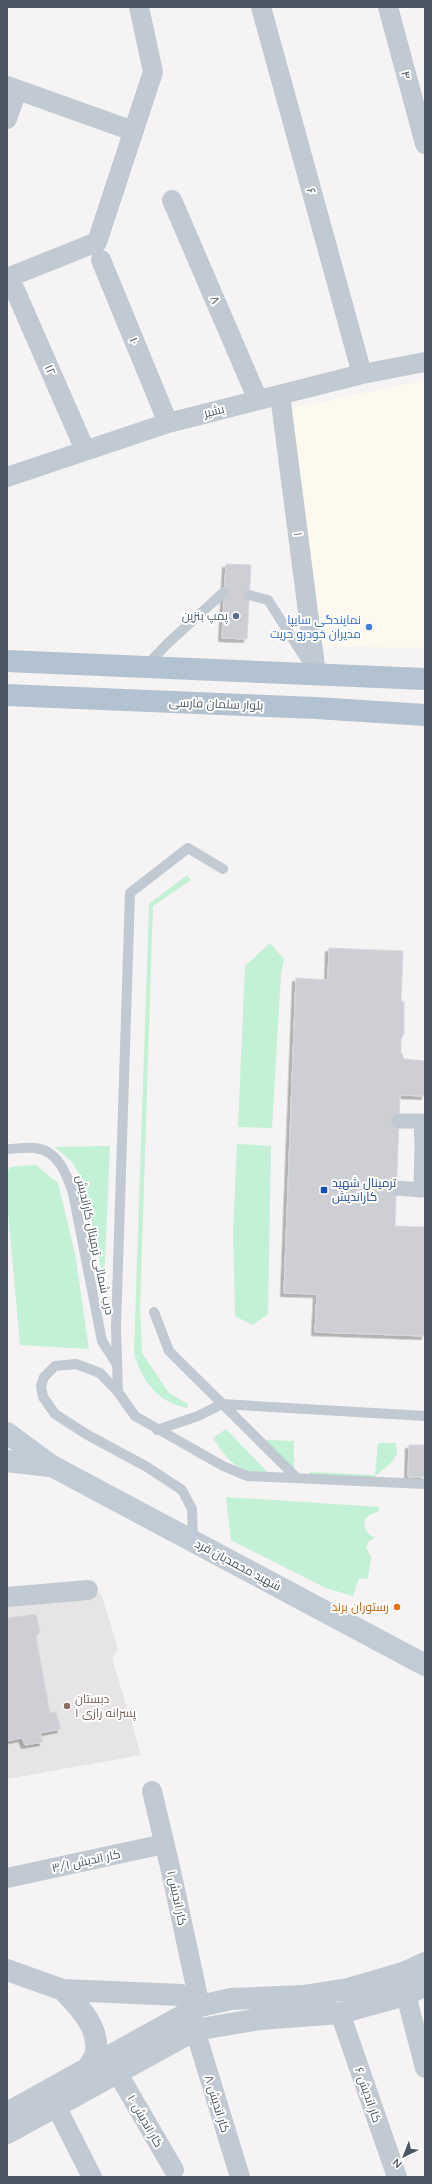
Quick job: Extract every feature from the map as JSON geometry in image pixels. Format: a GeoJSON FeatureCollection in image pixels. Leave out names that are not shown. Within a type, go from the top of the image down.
{"type":"FeatureCollection","features":[{"type":"Feature","properties":{"kind":"main road"},"geometry":{"type":"LineString","coordinates":[[8,659],[144,669],[425,679]]}},
{"type":"Feature","properties":{"kind":"main road","name":"بلوار سلمان فارسی"},"geometry":{"type":"LineString","coordinates":[[7,695],[316,708],[425,715]]}},
{"type":"Feature","properties":{"kind":"main road"},"geometry":{"type":"LineString","coordinates":[[7,1433],[52,1466]]}},
{"type":"Feature","properties":{"kind":"main road"},"geometry":{"type":"LineString","coordinates":[[7,1461],[52,1466]]}},
{"type":"Feature","properties":{"kind":"main road","name":"شهید محمدیان فرد"},"geometry":{"type":"LineString","coordinates":[[52,1466],[425,1665]]}},
{"type":"Feature","properties":{"kind":"street"},"geometry":{"type":"LineString","coordinates":[[11,284],[97,242],[153,72],[139,7]]}},
{"type":"Feature","properties":{"kind":"street","name":"۶"},"geometry":{"type":"LineString","coordinates":[[260,7],[362,374]]}},
{"type":"Feature","properties":{"kind":"street","name":"۴"},"geometry":{"type":"LineString","coordinates":[[388,7],[425,144]]}},
{"type":"Feature","properties":{"kind":"street"},"geometry":{"type":"LineString","coordinates":[[7,119],[12,88],[133,131]]}},
{"type":"Feature","properties":{"kind":"street","name":"۸"},"geometry":{"type":"LineString","coordinates":[[172,200],[258,400]]}},
{"type":"Feature","properties":{"kind":"street","name":"۱۰"},"geometry":{"type":"LineString","coordinates":[[101,260],[168,422]]}},
{"type":"Feature","properties":{"kind":"street","name":"۱۲"},"geometry":{"type":"LineString","coordinates":[[11,284],[85,450]]}},
{"type":"Feature","properties":{"kind":"street","name":"بشیر"},"geometry":{"type":"LineString","coordinates":[[7,477],[168,422],[362,374],[425,362]]}},
{"type":"Feature","properties":{"kind":"street","name":"۱"},"geometry":{"type":"LineString","coordinates":[[280,394],[316,674]]}},
{"type":"Feature","properties":{"kind":"street"},"geometry":{"type":"LineString","coordinates":[[396,1188],[421,1190],[424,1144],[421,1121],[399,1121]]}},
{"type":"Feature","properties":{"kind":"street"},"geometry":{"type":"LineString","coordinates":[[7,1597],[88,1590]]}},
{"type":"Feature","properties":{"kind":"street","name":"۱ کار اندیش"},"geometry":{"type":"LineString","coordinates":[[152,1791],[200,2006]]}},
{"type":"Feature","properties":{"kind":"street","name":"۳/۱ کار اندیش"},"geometry":{"type":"LineString","coordinates":[[7,1878],[164,1844]]}},
{"type":"Feature","properties":{"kind":"street"},"geometry":{"type":"LineString","coordinates":[[7,2113],[200,2006],[231,1999],[303,1996],[348,1989],[406,1972],[425,1963]]}},
{"type":"Feature","properties":{"kind":"street"},"geometry":{"type":"LineString","coordinates":[[7,1970],[63,1990],[181,1995],[200,2006]]}},
{"type":"Feature","properties":{"kind":"street"},"geometry":{"type":"LineString","coordinates":[[7,2133],[195,2030],[260,2019],[340,2013],[406,1995],[425,1985]]}},
{"type":"Feature","properties":{"kind":"street"},"geometry":{"type":"LineString","coordinates":[[63,1990],[84,2012],[92,2029],[96,2054],[87,2069]]}},
{"type":"Feature","properties":{"kind":"street"},"geometry":{"type":"LineString","coordinates":[[406,1995],[425,2068]]}},
{"type":"Feature","properties":{"kind":"street","name":"۶ کار اندیش"},"geometry":{"type":"LineString","coordinates":[[340,2013],[397,2177]]}},
{"type":"Feature","properties":{"kind":"street","name":"۸ کار اندیش"},"geometry":{"type":"LineString","coordinates":[[195,2030],[240,2177]]}},
{"type":"Feature","properties":{"kind":"street","name":"۱۰ کار اندیش"},"geometry":{"type":"LineString","coordinates":[[117,2072],[174,2170]]}},
{"type":"Feature","properties":{"kind":"street"},"geometry":{"type":"LineString","coordinates":[[56,2106],[92,2177]]}},
{"type":"Feature","properties":{"kind":"lane"},"geometry":{"type":"LineString","coordinates":[[144,669],[167,644],[224,592]]}},
{"type":"Feature","properties":{"kind":"lane"},"geometry":{"type":"LineString","coordinates":[[249,595],[268,600],[316,674]]}},
{"type":"Feature","properties":{"kind":"lane"},"geometry":{"type":"LineString","coordinates":[[118,1392],[116,1363],[130,893],[188,848],[223,869]]}},
{"type":"Feature","properties":{"kind":"lane","name":"درب شمالی ترمینال کاراندیش"},"geometry":{"type":"LineString","coordinates":[[7,1149],[37,1148],[51,1154],[66,1171],[73,1193],[102,1342],[116,1363]]}},
{"type":"Feature","properties":{"kind":"lane"},"geometry":{"type":"LineString","coordinates":[[154,1312],[169,1351],[297,1478]]}},
{"type":"Feature","properties":{"kind":"lane"},"geometry":{"type":"LineString","coordinates":[[193,1541],[192,1509],[182,1490],[146,1467],[86,1434],[55,1414],[42,1397],[41,1386],[44,1377],[55,1366],[76,1364],[100,1373],[118,1392],[135,1416],[157,1430],[224,1466],[247,1476],[425,1484]]}},
{"type":"Feature","properties":{"kind":"lane"},"geometry":{"type":"LineString","coordinates":[[157,1430],[198,1416],[222,1404],[425,1416]]}},
{"type":"Feature","properties":{"kind":"shaded area"},"geometry":{"type":"Polygon","coordinates":[[[425,380],[425,648],[317,646],[287,409],[425,380]]]}},
{"type":"Feature","properties":{"kind":"shaded area","name":"دبستان پسرانه رازی ۱"},"geometry":{"type":"Polygon","coordinates":[[[101,1593],[118,1649],[112,1658],[141,1755],[7,1779],[7,1607],[101,1593]]]}},
{"type":"Feature","properties":{"kind":"green space"},"geometry":{"type":"Polygon","coordinates":[[[187,875],[191,880],[153,906],[140,1309],[142,1353],[169,1393],[188,1404],[187,1408],[167,1401],[152,1389],[141,1373],[134,1353],[149,904],[187,875]]]}},
{"type":"Feature","properties":{"kind":"green space"},"geometry":{"type":"Polygon","coordinates":[[[270,943],[284,959],[281,974],[272,1128],[238,1127],[245,966],[270,943]]]}},
{"type":"Feature","properties":{"kind":"green space"},"geometry":{"type":"Polygon","coordinates":[[[237,1144],[271,1146],[268,1314],[252,1325],[235,1316],[233,1231],[237,1144]]]}},
{"type":"Feature","properties":{"kind":"green space"},"geometry":{"type":"Polygon","coordinates":[[[110,1146],[104,1285],[84,1182],[72,1162],[55,1147],[110,1146]]]}},
{"type":"Feature","properties":{"kind":"green space"},"geometry":{"type":"Polygon","coordinates":[[[36,1165],[58,1183],[75,1254],[89,1349],[20,1345],[7,1201],[7,1173],[10,1167],[36,1165]]]}},
{"type":"Feature","properties":{"kind":"green space"},"geometry":{"type":"Polygon","coordinates":[[[226,1429],[270,1475],[250,1472],[236,1466],[230,1461],[213,1438],[226,1429]]]}},
{"type":"Feature","properties":{"kind":"green space"},"geometry":{"type":"Polygon","coordinates":[[[265,1440],[294,1441],[294,1470],[265,1440]]]}},
{"type":"Feature","properties":{"kind":"green space"},"geometry":{"type":"Polygon","coordinates":[[[378,1443],[396,1443],[397,1454],[391,1463],[373,1478],[311,1477],[310,1472],[375,1475],[378,1443]]]}},
{"type":"Feature","properties":{"kind":"green space"},"geometry":{"type":"Polygon","coordinates":[[[226,1497],[379,1507],[379,1511],[368,1516],[364,1523],[370,1535],[375,1538],[369,1541],[366,1547],[371,1557],[368,1579],[359,1578],[353,1596],[326,1588],[231,1540],[226,1497]]]}},
{"type":"Feature","properties":{"kind":"building","name":"پمپ بنزین"},"geometry":{"type":"Polygon","coordinates":[[[226,564],[251,565],[247,639],[222,638],[226,564]]]}},
{"type":"Feature","properties":{"kind":"building"},"geometry":{"type":"Polygon","coordinates":[[[329,948],[403,951],[401,1001],[404,1002],[404,1034],[401,1039],[401,1052],[404,1059],[425,1061],[425,1096],[400,1095],[395,1226],[425,1227],[425,1336],[315,1332],[317,1294],[284,1293],[296,978],[328,980],[329,948]]]}},
{"type":"Feature","properties":{"kind":"building"},"geometry":{"type":"Polygon","coordinates":[[[409,1445],[425,1445],[425,1477],[408,1477],[409,1445]]]}},
{"type":"Feature","properties":{"kind":"building"},"geometry":{"type":"Polygon","coordinates":[[[36,1614],[40,1632],[36,1636],[50,1713],[56,1712],[61,1729],[40,1733],[43,1742],[25,1745],[22,1738],[7,1741],[7,1618],[36,1614]]]}},
{"type":"Feature","properties":{"kind":"place","name":"پمپ بنزین"},"geometry":{"type":"Point","coordinates":[236,616]}},
{"type":"Feature","properties":{"kind":"place","name":"نمایندگی سایپا مدیران خودرو حریت"},"geometry":{"type":"Point","coordinates":[369,627]}},
{"type":"Feature","properties":{"kind":"place","name":"ترمینال شهید کاراندیش"},"geometry":{"type":"Point","coordinates":[324,1190]}},
{"type":"Feature","properties":{"kind":"place","name":"رستوران برند"},"geometry":{"type":"Point","coordinates":[397,1607]}},
{"type":"Feature","properties":{"kind":"place","name":"دبستان پسرانه رازی ۱"},"geometry":{"type":"Point","coordinates":[67,1706]}}]}
